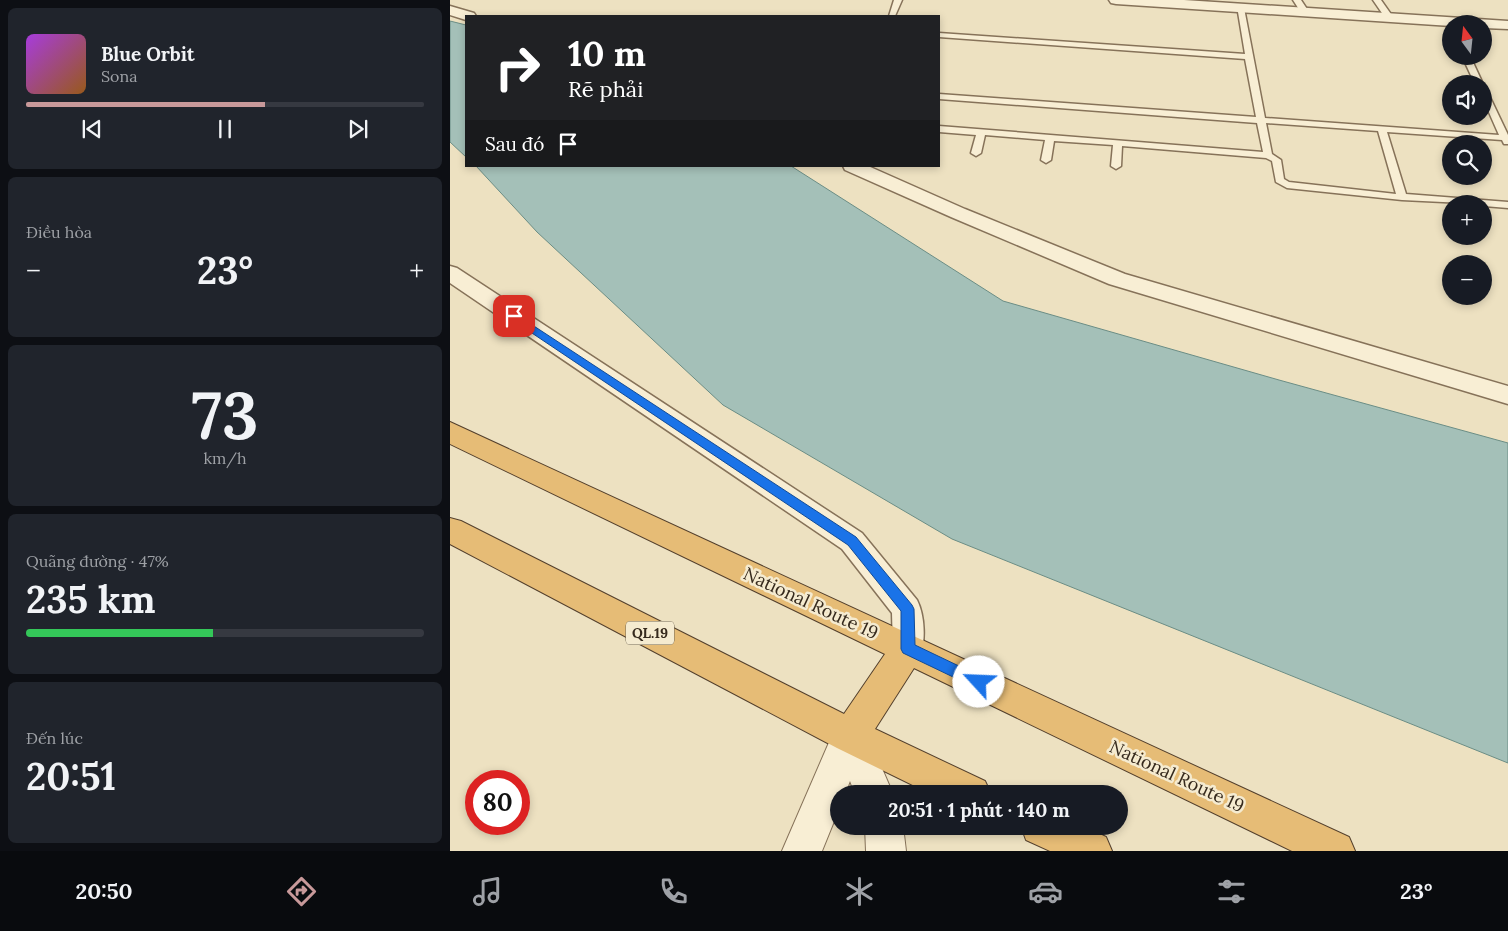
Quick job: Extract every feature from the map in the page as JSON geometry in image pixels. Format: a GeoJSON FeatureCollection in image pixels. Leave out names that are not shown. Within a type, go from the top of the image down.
{"type":"FeatureCollection","features":[{"type":"Feature","properties":{"kind":"highway","name":"National Route 19"},"geometry":{"type":"LineString","coordinates":[[450,432],[1335,851]]}},
{"type":"Feature","properties":{"kind":"highway","name":"QL.19"},"geometry":{"type":"LineString","coordinates":[[450,530],[850,736],[953,785]]}},
{"type":"Feature","properties":{"kind":"highway"},"geometry":{"type":"LineString","coordinates":[[850,736],[908,649]]}},
{"type":"Feature","properties":{"kind":"highway"},"geometry":{"type":"LineString","coordinates":[[1059,835],[1092,851]]}},
{"type":"Feature","properties":{"kind":"street"},"geometry":{"type":"LineString","coordinates":[[1116,0],[1240,8],[1301,6],[1442,23]]}},
{"type":"Feature","properties":{"kind":"street"},"geometry":{"type":"LineString","coordinates":[[450,10],[466,15]]}},
{"type":"Feature","properties":{"kind":"street"},"geometry":{"type":"LineString","coordinates":[[1492,25],[1508,25]]}},
{"type":"Feature","properties":{"kind":"street"},"geometry":{"type":"LineString","coordinates":[[854,167],[958,213],[1117,279],[1508,395]]}},
{"type":"Feature","properties":{"kind":"street"},"geometry":{"type":"LineString","coordinates":[[450,274],[852,541],[907,609],[908,649]]}},
{"type":"Feature","properties":{"kind":"street"},"geometry":{"type":"LineString","coordinates":[[850,736],[870,785]]}},
{"type":"Feature","properties":{"kind":"street"},"geometry":{"type":"LineString","coordinates":[[802,851],[850,736]]}},
{"type":"Feature","properties":{"kind":"street"},"geometry":{"type":"LineString","coordinates":[[885,835],[886,851]]}},
{"type":"Feature","properties":{"kind":"lane"},"geometry":{"type":"LineString","coordinates":[[892,15],[898,0]]}},
{"type":"Feature","properties":{"kind":"lane"},"geometry":{"type":"LineString","coordinates":[[1377,0],[1388,17]]}},
{"type":"Feature","properties":{"kind":"lane"},"geometry":{"type":"LineString","coordinates":[[1240,8],[1263,120],[1268,155]]}},
{"type":"Feature","properties":{"kind":"lane"},"geometry":{"type":"LineString","coordinates":[[940,35],[1250,57]]}},
{"type":"Feature","properties":{"kind":"lane"},"geometry":{"type":"LineString","coordinates":[[940,97],[1381,128],[1507,140]]}},
{"type":"Feature","properties":{"kind":"lane"},"geometry":{"type":"LineString","coordinates":[[1492,109],[1507,140]]}},
{"type":"Feature","properties":{"kind":"lane"},"geometry":{"type":"LineString","coordinates":[[1381,128],[1402,197]]}},
{"type":"Feature","properties":{"kind":"lane"},"geometry":{"type":"LineString","coordinates":[[940,129],[1268,155],[1276,160],[1279,180],[1287,185],[1402,197],[1508,204]]}},
{"type":"Feature","properties":{"kind":"lane"},"geometry":{"type":"LineString","coordinates":[[976,153],[981,132]]}},
{"type":"Feature","properties":{"kind":"lane"},"geometry":{"type":"LineString","coordinates":[[1046,160],[1050,137]]}},
{"type":"Feature","properties":{"kind":"lane"},"geometry":{"type":"LineString","coordinates":[[1116,166],[1118,144]]}},
{"type":"Feature","properties":{"kind":"water"},"geometry":{"type":"Polygon","coordinates":[[[450,21],[465,25],[465,156],[450,142],[450,21]]]}},
{"type":"Feature","properties":{"kind":"water"},"geometry":{"type":"Polygon","coordinates":[[[477,167],[793,167],[1003,301],[1508,443],[1508,763],[952,539],[723,405],[537,232],[477,167]]]}},
{"type":"Feature","properties":{"kind":"route"},"geometry":{"type":"LineString","coordinates":[[514,316],[852,541],[907,609],[908,649],[979,682]]}}]}
